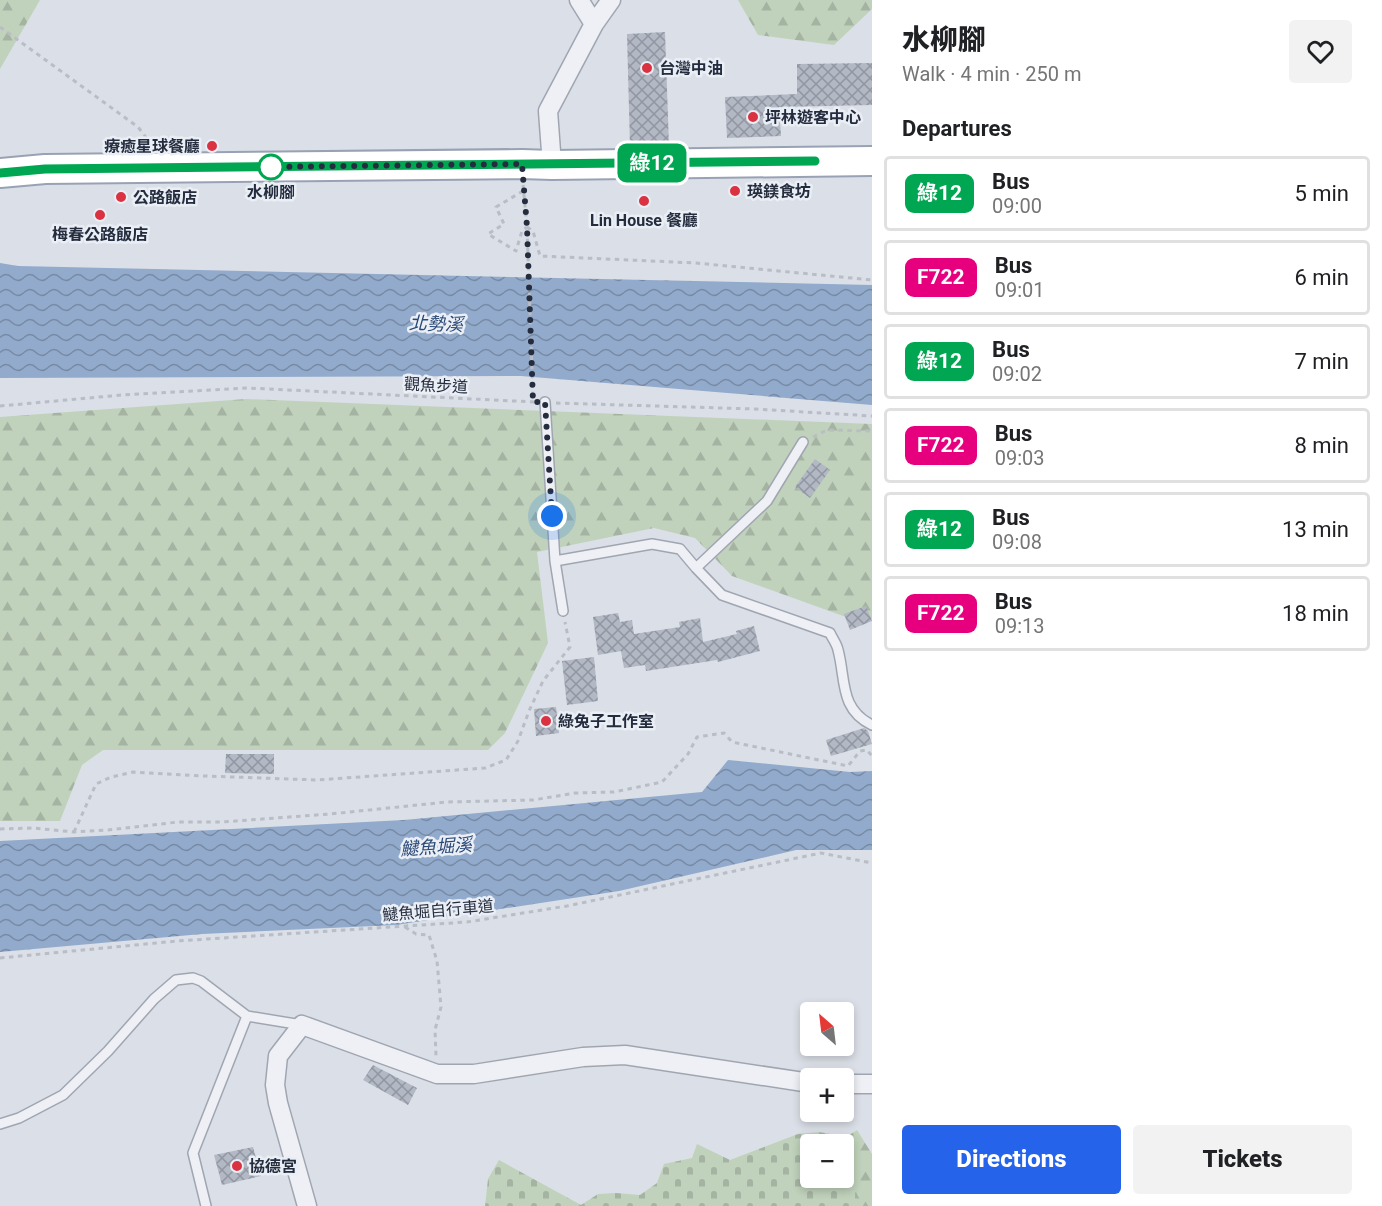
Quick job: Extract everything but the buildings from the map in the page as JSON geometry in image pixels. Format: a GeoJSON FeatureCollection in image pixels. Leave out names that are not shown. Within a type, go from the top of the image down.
{"type":"FeatureCollection","features":[{"type":"Feature","properties":{"kind":"main road"},"geometry":{"type":"LineString","coordinates":[[0,173],[45,169],[171,168],[522,177],[552,165],[872,160]]}},
{"type":"Feature","properties":{"kind":"street"},"geometry":{"type":"LineString","coordinates":[[579,0],[594,24]]}},
{"type":"Feature","properties":{"kind":"street"},"geometry":{"type":"LineString","coordinates":[[552,165],[548,111],[594,24],[611,0]]}},
{"type":"Feature","properties":{"kind":"street"},"geometry":{"type":"LineString","coordinates":[[307,1206],[275,1085],[278,1056],[302,1025],[436,1074],[474,1074],[583,1057],[625,1055],[800,1081]]}},
{"type":"Feature","properties":{"kind":"street"},"geometry":{"type":"LineString","coordinates":[[854,1084],[872,1084]]}},
{"type":"Feature","properties":{"kind":"lane"},"geometry":{"type":"LineString","coordinates":[[545,402],[555,561],[563,611]]}},
{"type":"Feature","properties":{"kind":"lane"},"geometry":{"type":"LineString","coordinates":[[696,568],[768,501],[803,442]]}},
{"type":"Feature","properties":{"kind":"lane"},"geometry":{"type":"LineString","coordinates":[[555,561],[652,544],[680,549],[722,595],[830,633],[838,649],[843,681],[852,710],[872,725]]}},
{"type":"Feature","properties":{"kind":"lane"},"geometry":{"type":"LineString","coordinates":[[0,1124],[19,1118],[63,1095],[108,1051],[154,999],[176,980],[193,978],[201,981],[247,1017],[302,1025]]}},
{"type":"Feature","properties":{"kind":"lane"},"geometry":{"type":"LineString","coordinates":[[206,1206],[193,1153],[247,1017]]}},
{"type":"Feature","properties":{"kind":"path"},"geometry":{"type":"LineString","coordinates":[[0,27],[138,128],[171,168]]}},
{"type":"Feature","properties":{"kind":"path"},"geometry":{"type":"LineString","coordinates":[[522,177],[527,227],[533,402]]}},
{"type":"Feature","properties":{"kind":"path"},"geometry":{"type":"LineString","coordinates":[[522,177],[496,207],[504,224],[488,234],[516,251],[522,231],[527,227]]}},
{"type":"Feature","properties":{"kind":"path"},"geometry":{"type":"LineString","coordinates":[[527,227],[533,231],[540,256],[696,264],[872,280]]}},
{"type":"Feature","properties":{"kind":"path","name":"觀魚步道"},"geometry":{"type":"LineString","coordinates":[[0,406],[123,395],[249,388],[872,416]]}},
{"type":"Feature","properties":{"kind":"path"},"geometry":{"type":"LineString","coordinates":[[803,442],[827,430],[872,431]]}},
{"type":"Feature","properties":{"kind":"path"},"geometry":{"type":"LineString","coordinates":[[74,832],[96,784],[111,777],[133,772],[317,780],[485,768],[506,760],[518,741],[543,681],[570,647],[563,611]]}},
{"type":"Feature","properties":{"kind":"path"},"geometry":{"type":"LineString","coordinates":[[0,829],[33,828],[74,832],[108,830],[178,822],[222,822],[447,802],[533,800],[575,793],[614,792],[662,782],[688,754],[697,737],[724,733],[732,742],[848,766],[860,751],[867,750],[872,756]]}},
{"type":"Feature","properties":{"kind":"path","name":"𩻸魚堀自行車道"},"geometry":{"type":"LineString","coordinates":[[0,958],[177,941],[467,922],[567,906],[821,853],[872,864]]}},
{"type":"Feature","properties":{"kind":"path"},"geometry":{"type":"LineString","coordinates":[[404,926],[416,934],[429,935],[437,961],[441,1007],[435,1030],[436,1074]]}},
{"type":"Feature","properties":{"kind":"green space"},"geometry":{"type":"Polygon","coordinates":[[[0,0],[40,0],[0,69],[0,0]]]}},
{"type":"Feature","properties":{"kind":"green space"},"geometry":{"type":"Polygon","coordinates":[[[738,0],[872,0],[872,9],[834,45],[758,35],[738,0]]]}},
{"type":"Feature","properties":{"kind":"green space"},"geometry":{"type":"Polygon","coordinates":[[[246,399],[872,424],[872,619],[846,617],[732,576],[695,538],[654,528],[537,552],[548,643],[505,733],[488,750],[103,750],[82,765],[60,821],[0,821],[0,417],[246,399]]]}},
{"type":"Feature","properties":{"kind":"green space"},"geometry":{"type":"Polygon","coordinates":[[[857,1130],[872,1154],[872,1206],[817,1206],[834,1188],[854,1188],[854,1134],[851,1134],[857,1130]]]}},
{"type":"Feature","properties":{"kind":"green space"},"geometry":{"type":"Polygon","coordinates":[[[819,1132],[832,1134],[800,1134],[800,1188],[854,1188],[863,1206],[485,1206],[488,1179],[499,1160],[581,1205],[598,1194],[640,1195],[657,1183],[664,1164],[692,1158],[697,1144],[730,1160],[798,1134],[819,1132]]]}},
{"type":"Feature","properties":{"kind":"water","name":"北勢溪"},"geometry":{"type":"Polygon","coordinates":[[[0,263],[18,266],[872,285],[872,405],[521,376],[0,378],[0,263]]]}},
{"type":"Feature","properties":{"kind":"water","name":"𩻸魚堀溪"},"geometry":{"type":"Polygon","coordinates":[[[728,760],[850,772],[872,771],[872,850],[796,850],[619,891],[396,925],[202,934],[0,952],[0,841],[404,820],[702,792],[728,760]]]}},
{"type":"Feature","properties":{"kind":"bus line","name":"綠12"},"geometry":{"type":"LineString","coordinates":[[0,173],[45,169],[815,161]]}},
{"type":"Feature","properties":{"kind":"place","name":"台灣中油"},"geometry":{"type":"Point","coordinates":[647,68]}},
{"type":"Feature","properties":{"kind":"place","name":"坪林遊客中心"},"geometry":{"type":"Point","coordinates":[753,117]}},
{"type":"Feature","properties":{"kind":"place","name":"療癒星球餐廳"},"geometry":{"type":"Point","coordinates":[212,146]}},
{"type":"Feature","properties":{"kind":"place","name":"水柳腳"},"geometry":{"type":"Point","coordinates":[271,167]}},
{"type":"Feature","properties":{"kind":"place","name":"瑛鎂食坊"},"geometry":{"type":"Point","coordinates":[735,191]}},
{"type":"Feature","properties":{"kind":"place","name":"公路飯店"},"geometry":{"type":"Point","coordinates":[121,197]}},
{"type":"Feature","properties":{"kind":"place","name":"Lin House 餐廳"},"geometry":{"type":"Point","coordinates":[644,201]}},
{"type":"Feature","properties":{"kind":"place","name":"梅春公路飯店"},"geometry":{"type":"Point","coordinates":[100,215]}},
{"type":"Feature","properties":{"kind":"place","name":"綠兔子工作室"},"geometry":{"type":"Point","coordinates":[546,721]}},
{"type":"Feature","properties":{"kind":"place","name":"協德宮"},"geometry":{"type":"Point","coordinates":[237,1166]}},
{"type":"Feature","properties":{"kind":"route"},"geometry":{"type":"LineString","coordinates":[[271,167],[264,167],[522,164],[527,227],[533,402],[545,402],[552,516]]}}]}
